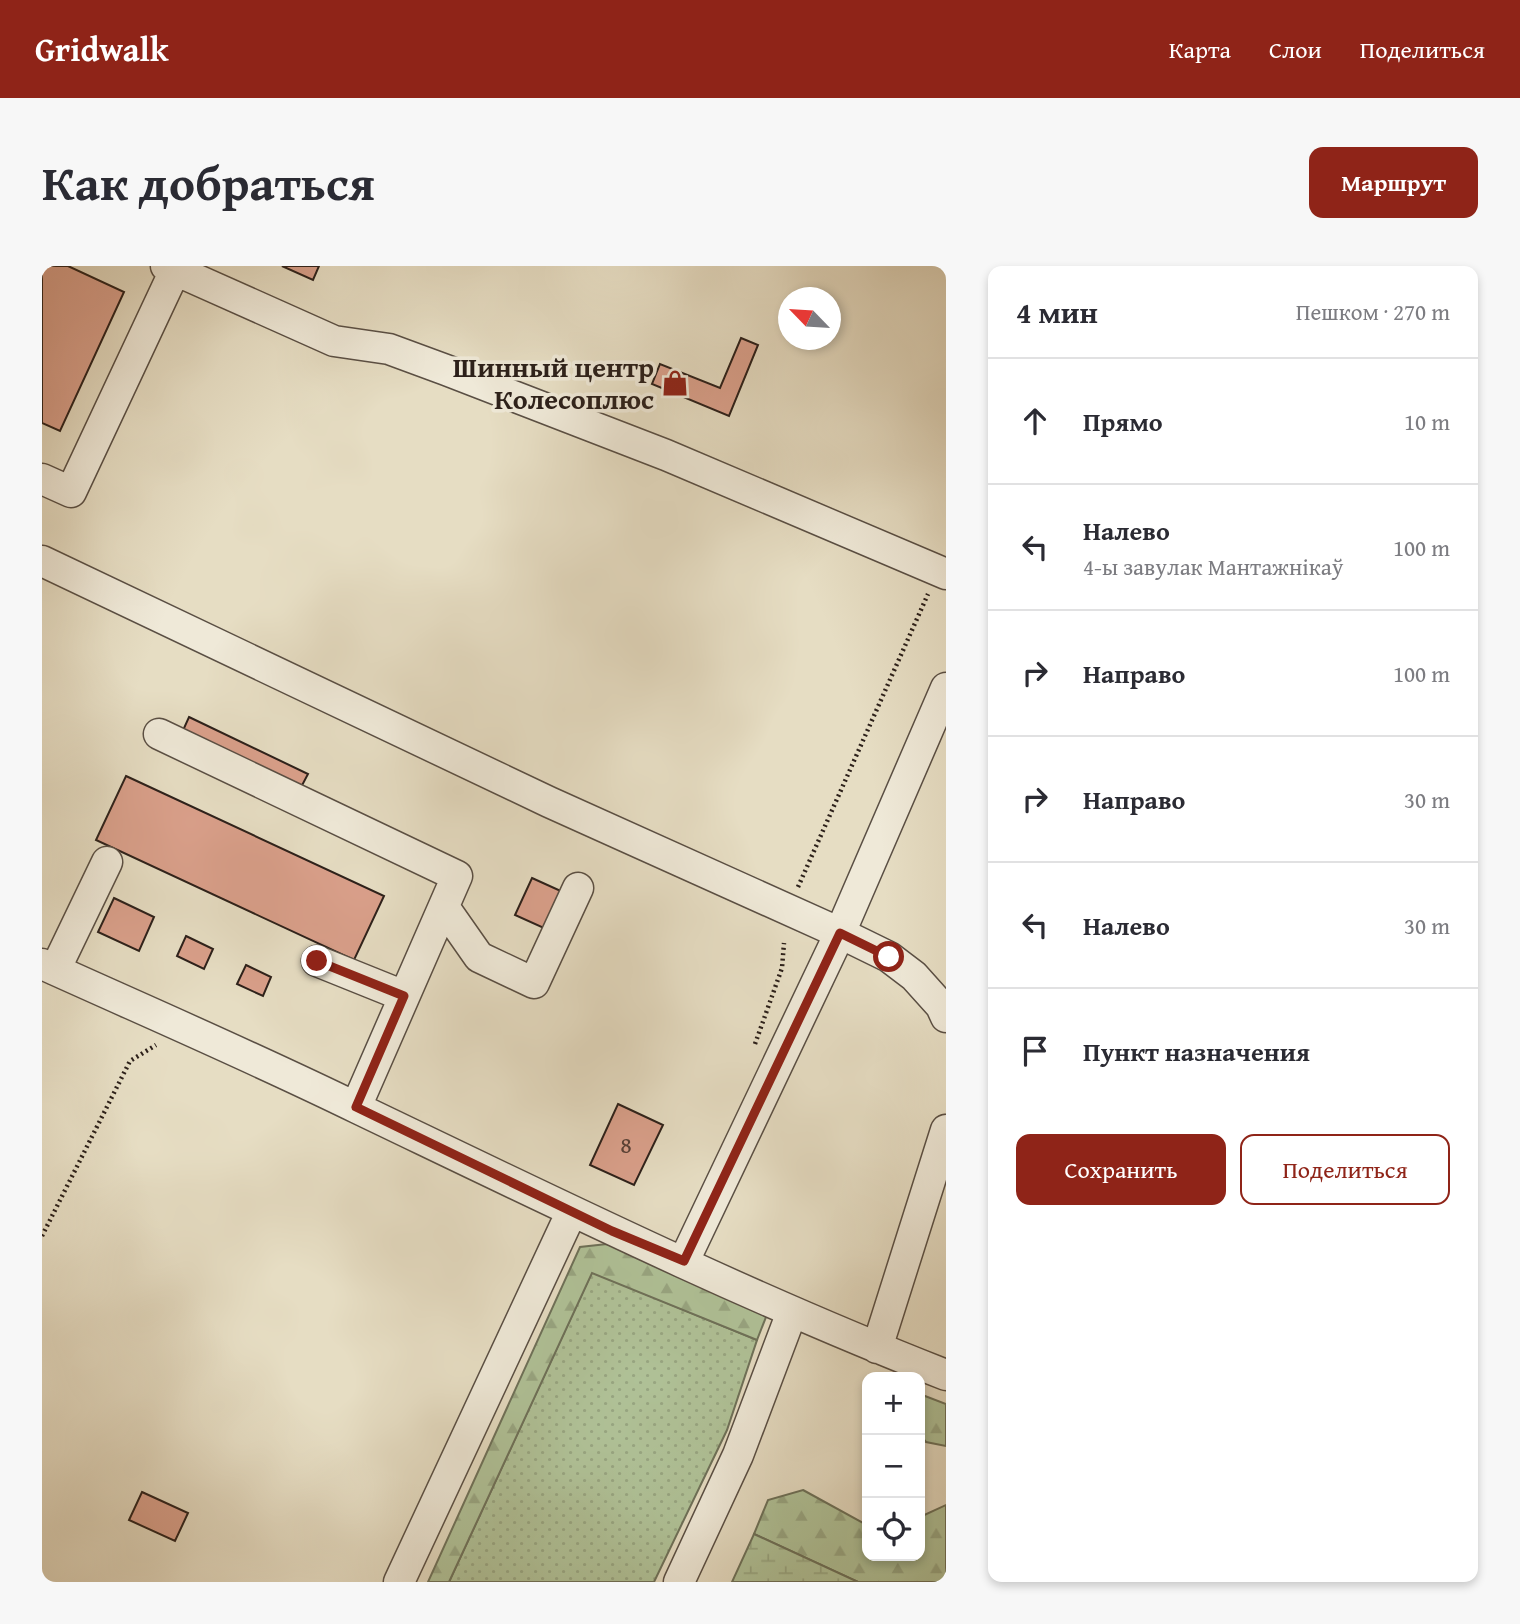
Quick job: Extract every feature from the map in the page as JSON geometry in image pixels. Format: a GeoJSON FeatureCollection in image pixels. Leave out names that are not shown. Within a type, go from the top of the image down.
{"type":"FeatureCollection","features":[{"type":"Feature","properties":{"kind":"street"},"geometry":{"type":"LineString","coordinates":[[42,479],[71,492],[173,267],[334,341],[389,349],[666,456],[938,582]]}},
{"type":"Feature","properties":{"kind":"street"},"geometry":{"type":"LineString","coordinates":[[42,561],[537,796],[889,957],[914,976],[942,1006],[946,1017]]}},
{"type":"Feature","properties":{"kind":"street"},"geometry":{"type":"LineString","coordinates":[[684,1261],[840,933],[946,688]]}},
{"type":"Feature","properties":{"kind":"street"},"geometry":{"type":"LineString","coordinates":[[159,734],[457,876],[356,1107]]}},
{"type":"Feature","properties":{"kind":"street"},"geometry":{"type":"LineString","coordinates":[[107,862],[48,967],[356,1107],[572,1212],[792,1312],[946,1375]]}},
{"type":"Feature","properties":{"kind":"street"},"geometry":{"type":"LineString","coordinates":[[444,907],[479,957],[534,983],[578,888]]}},
{"type":"Feature","properties":{"kind":"street"},"geometry":{"type":"LineString","coordinates":[[317,961],[404,996]]}},
{"type":"Feature","properties":{"kind":"street"},"geometry":{"type":"LineString","coordinates":[[877,1348],[946,1130]]}},
{"type":"Feature","properties":{"kind":"street"},"geometry":{"type":"LineString","coordinates":[[399,1582],[572,1212]]}},
{"type":"Feature","properties":{"kind":"street"},"geometry":{"type":"LineString","coordinates":[[679,1582],[738,1455],[792,1312]]}},
{"type":"Feature","properties":{"kind":"path"},"geometry":{"type":"LineString","coordinates":[[792,900],[938,582]]}},
{"type":"Feature","properties":{"kind":"path"},"geometry":{"type":"LineString","coordinates":[[751,1056],[782,968],[784,943]]}},
{"type":"Feature","properties":{"kind":"path"},"geometry":{"type":"LineString","coordinates":[[42,1236],[130,1061],[183,1028]]}},
{"type":"Feature","properties":{"kind":"green space"},"geometry":{"type":"Polygon","coordinates":[[[607,1244],[754,1296],[766,1317],[757,1340],[592,1273],[449,1582],[428,1582],[580,1247],[607,1244]]]}},
{"type":"Feature","properties":{"kind":"green space"},"geometry":{"type":"Polygon","coordinates":[[[592,1272],[757,1340],[727,1430],[654,1582],[449,1582],[592,1272]]]}},
{"type":"Feature","properties":{"kind":"green space"},"geometry":{"type":"Polygon","coordinates":[[[925,1396],[946,1404],[946,1446],[926,1442],[925,1396]]]}},
{"type":"Feature","properties":{"kind":"green space"},"geometry":{"type":"Polygon","coordinates":[[[803,1490],[862,1522],[862,1561],[925,1561],[925,1515],[946,1505],[946,1582],[858,1582],[754,1534],[768,1500],[803,1490]]]}},
{"type":"Feature","properties":{"kind":"green space"},"geometry":{"type":"Polygon","coordinates":[[[754,1534],[858,1582],[732,1582],[754,1534]]]}},
{"type":"Feature","properties":{"kind":"building"},"geometry":{"type":"Polygon","coordinates":[[[42,266],[68,266],[124,292],[60,431],[42,423],[42,266]]]}},
{"type":"Feature","properties":{"kind":"building"},"geometry":{"type":"Polygon","coordinates":[[[282,266],[319,266],[313,280],[282,266]]]}},
{"type":"Feature","properties":{"kind":"building"},"geometry":{"type":"Polygon","coordinates":[[[741,338],[758,345],[729,416],[652,384],[660,364],[720,388],[741,338]]]}},
{"type":"Feature","properties":{"kind":"building"},"geometry":{"type":"Polygon","coordinates":[[[189,717],[308,774],[298,793],[180,737],[189,717]]]}},
{"type":"Feature","properties":{"kind":"building"},"geometry":{"type":"Polygon","coordinates":[[[126,776],[384,896],[354,960],[96,840],[126,776]]]}},
{"type":"Feature","properties":{"kind":"building"},"geometry":{"type":"Polygon","coordinates":[[[532,878],[563,892],[546,929],[515,915],[532,878]]]}},
{"type":"Feature","properties":{"kind":"building"},"geometry":{"type":"Polygon","coordinates":[[[114,898],[154,917],[139,951],[98,932],[114,898]]]}},
{"type":"Feature","properties":{"kind":"building"},"geometry":{"type":"Polygon","coordinates":[[[186,936],[213,949],[204,969],[177,956],[186,936]]]}},
{"type":"Feature","properties":{"kind":"building"},"geometry":{"type":"Polygon","coordinates":[[[246,965],[271,977],[263,996],[237,984],[246,965]]]}},
{"type":"Feature","properties":{"kind":"building"},"geometry":{"type":"Polygon","coordinates":[[[618,1104],[663,1125],[634,1185],[590,1165],[618,1104]]]}},
{"type":"Feature","properties":{"kind":"building"},"geometry":{"type":"Polygon","coordinates":[[[142,1492],[188,1513],[175,1541],[129,1520],[142,1492]]]}},
{"type":"Feature","properties":{"kind":"place","name":"Шинный центр Колесоплюс"},"geometry":{"type":"Point","coordinates":[675,383]}},
{"type":"Feature","properties":{"kind":"route"},"geometry":{"type":"LineString","coordinates":[[317,961],[404,996],[356,1107],[612,1231],[684,1261],[840,933],[889,957]]}}]}
